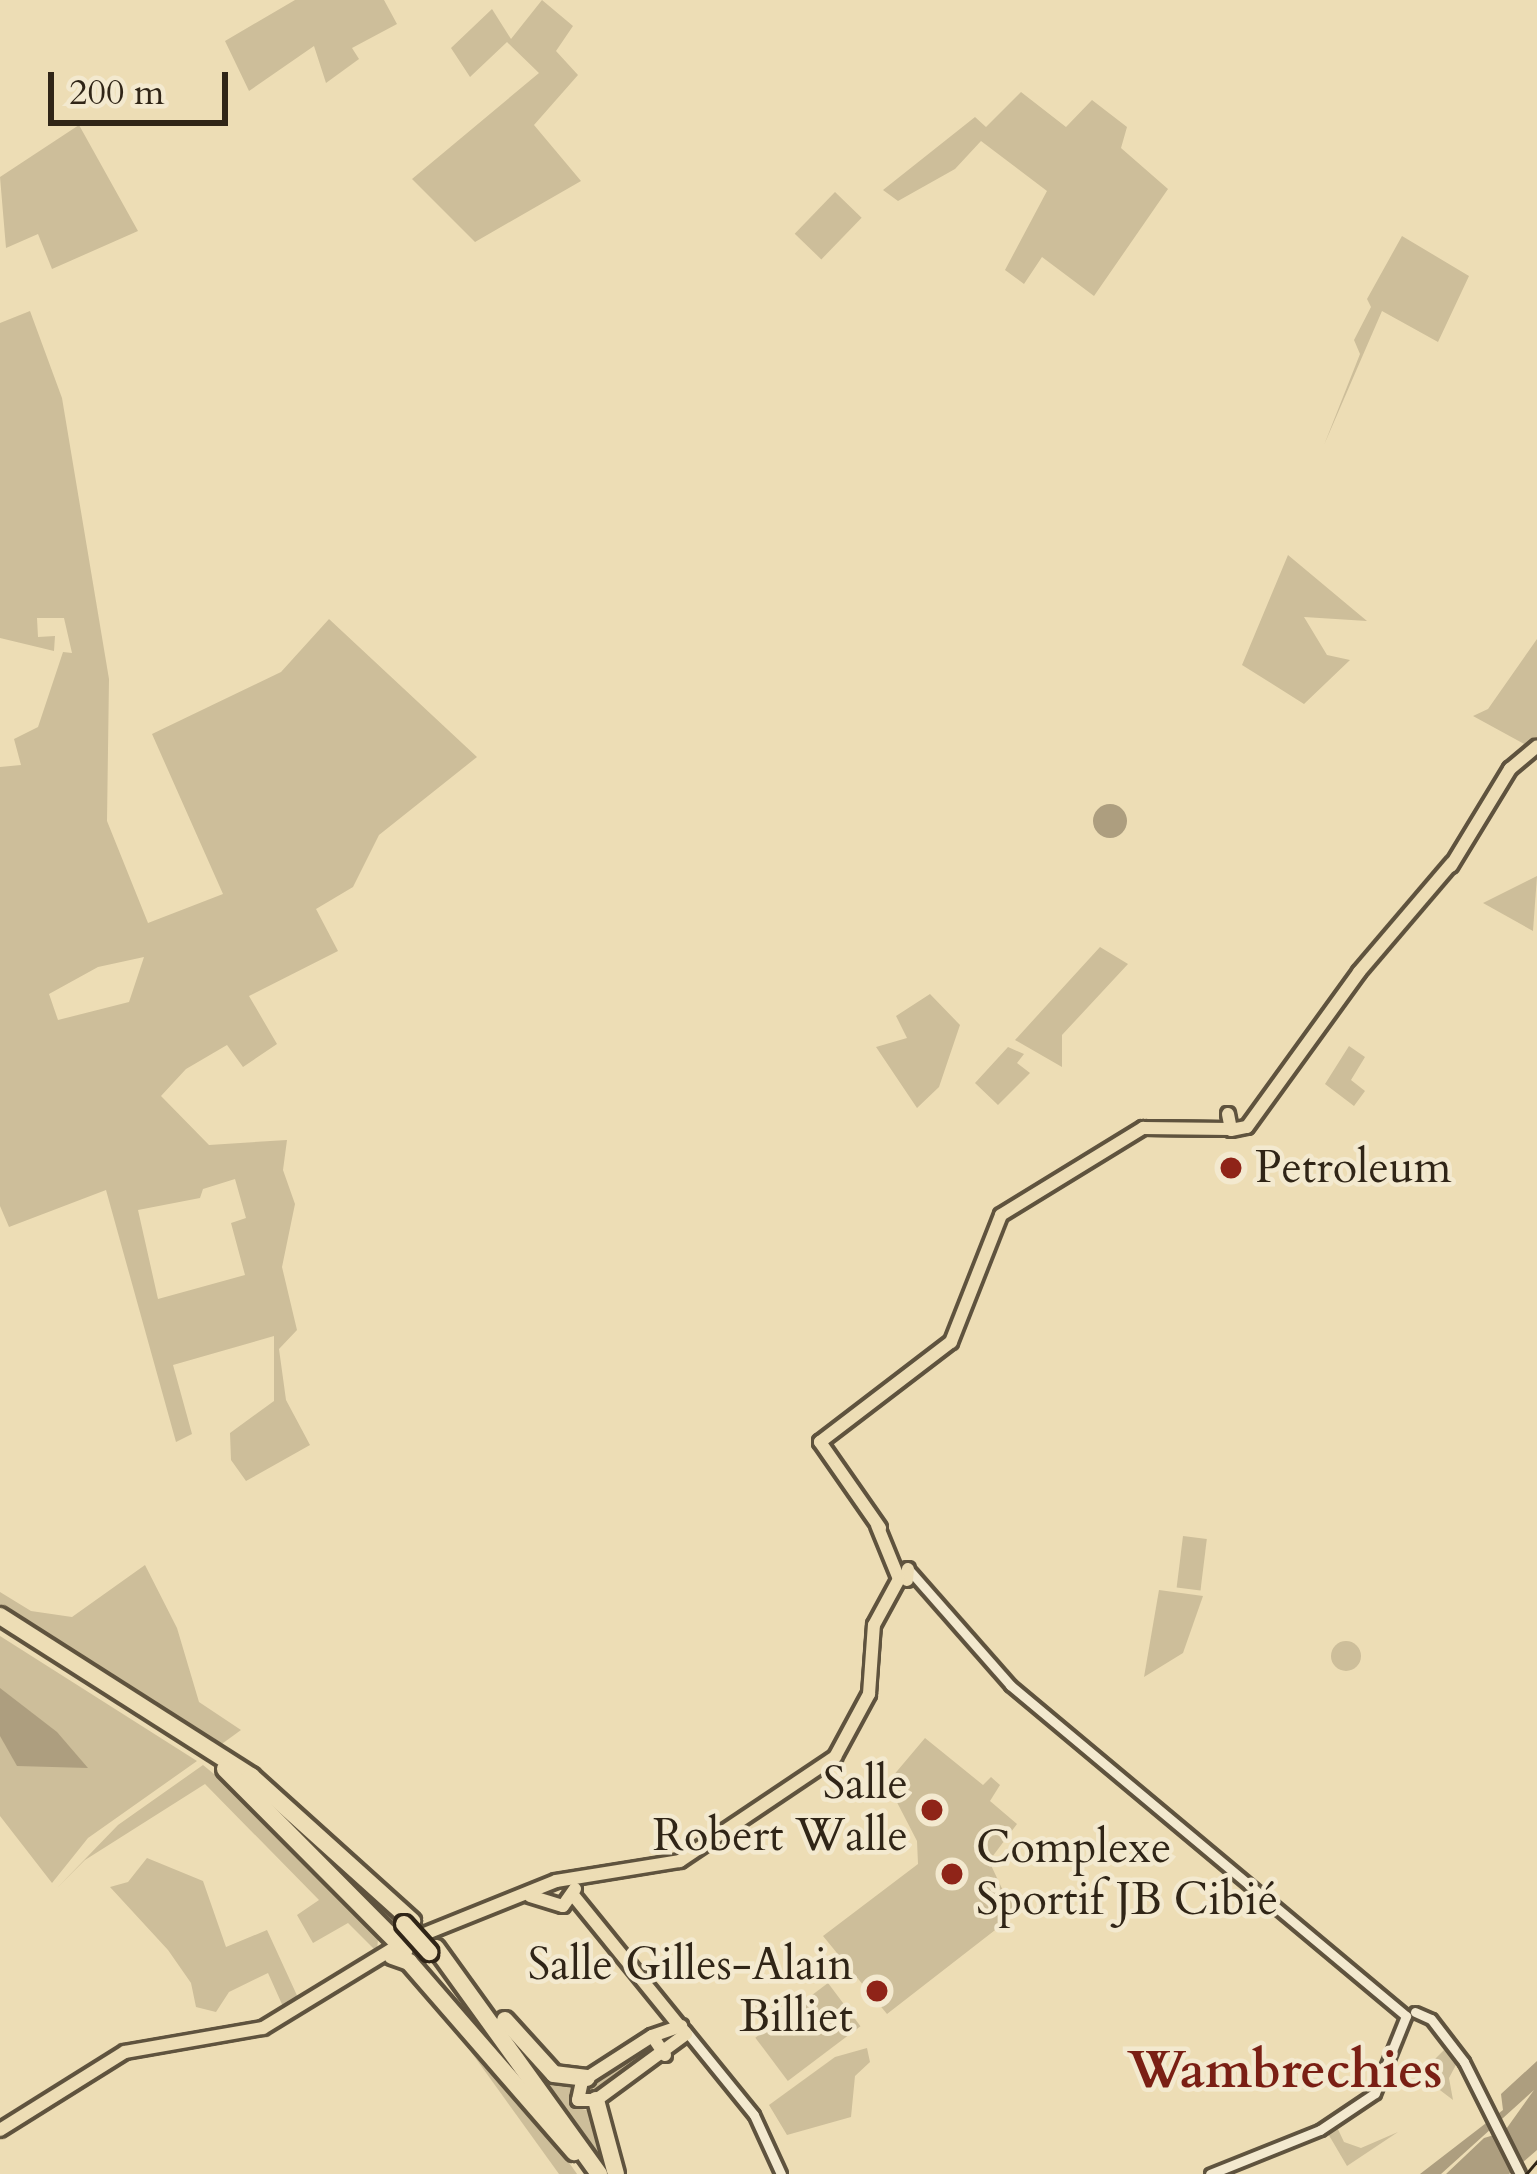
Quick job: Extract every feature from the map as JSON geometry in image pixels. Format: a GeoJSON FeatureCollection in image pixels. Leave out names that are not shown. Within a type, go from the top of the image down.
{"type":"FeatureCollection","features":[{"type":"Feature","properties":{"kind":"highway"},"geometry":{"type":"LineString","coordinates":[[0,1616],[201,1748],[333,1843],[398,1947],[574,2152]]}},
{"type":"Feature","properties":{"kind":"highway"},"geometry":{"type":"LineString","coordinates":[[0,1626],[201,1748]]}},
{"type":"Feature","properties":{"kind":"highway"},"geometry":{"type":"LineString","coordinates":[[224,1765],[375,1928],[398,1947],[437,1954],[550,2071],[586,2078]]}},
{"type":"Feature","properties":{"kind":"highway"},"geometry":{"type":"LineString","coordinates":[[437,1954],[589,2174]]}},
{"type":"Feature","properties":{"kind":"highway"},"geometry":{"type":"LineString","coordinates":[[437,1954],[599,2174]]}},
{"type":"Feature","properties":{"kind":"highway"},"geometry":{"type":"LineString","coordinates":[[596,2100],[616,2174]]}},
{"type":"Feature","properties":{"kind":"main road"},"geometry":{"type":"LineString","coordinates":[[1233,1117],[1243,1131],[1372,957],[1426,903],[1510,770],[1537,746]]}},
{"type":"Feature","properties":{"kind":"main road"},"geometry":{"type":"LineString","coordinates":[[0,2130],[125,2052],[258,2030],[398,1947],[556,1882],[683,1860],[836,1757],[871,1690],[873,1628],[905,1575],[828,1445],[951,1342],[992,1230],[1007,1209],[1140,1129],[1195,1126],[1233,1117],[1284,1079]]}},
{"type":"Feature","properties":{"kind":"main road"},"geometry":{"type":"LineString","coordinates":[[556,1904],[573,1895],[584,1879],[607,1874]]}},
{"type":"Feature","properties":{"kind":"main road"},"geometry":{"type":"LineString","coordinates":[[556,1882],[573,1895],[662,2002],[678,2027],[680,2045],[596,2100],[576,2097],[586,2078],[652,2036],[678,2027]]}},
{"type":"Feature","properties":{"kind":"main road"},"geometry":{"type":"LineString","coordinates":[[556,1882],[556,1904]]}},
{"type":"Feature","properties":{"kind":"main road"},"geometry":{"type":"LineString","coordinates":[[398,1947],[523,1897],[591,1919]]}},
{"type":"Feature","properties":{"kind":"main road"},"geometry":{"type":"LineString","coordinates":[[652,2036],[665,2054]]}},
{"type":"Feature","properties":{"kind":"street"},"geometry":{"type":"LineString","coordinates":[[905,1575],[932,1593],[1010,1685],[1408,2011],[1433,2021],[1475,2083],[1520,2174]]}},
{"type":"Feature","properties":{"kind":"street"},"geometry":{"type":"LineString","coordinates":[[1210,2174],[1312,2133],[1375,2093],[1408,2011]]}},
{"type":"Feature","properties":{"kind":"street"},"geometry":{"type":"LineString","coordinates":[[678,2027],[757,2120],[781,2174]]}},
{"type":"Feature","properties":{"kind":"street"},"geometry":{"type":"LineString","coordinates":[[680,2045],[700,2048]]}},
{"type":"Feature","properties":{"kind":"shaded area"},"geometry":{"type":"Polygon","coordinates":[[[295,0],[384,0],[397,24],[352,48],[359,59],[326,83],[314,46],[249,91],[225,41],[295,0]]]}},
{"type":"Feature","properties":{"kind":"shaded area"},"geometry":{"type":"Polygon","coordinates":[[[542,0],[573,26],[556,51],[578,75],[534,125],[581,181],[475,242],[412,179],[539,73],[507,42],[470,77],[451,48],[492,9],[511,39],[542,0]]]}},
{"type":"Feature","properties":{"kind":"shaded area"},"geometry":{"type":"Polygon","coordinates":[[[1021,92],[1066,127],[1092,100],[1127,127],[1121,148],[1168,189],[1094,296],[1042,257],[1024,284],[1005,270],[1047,191],[981,141],[955,169],[898,201],[883,190],[975,117],[986,127],[1021,92]]]}},
{"type":"Feature","properties":{"kind":"shaded area"},"geometry":{"type":"Polygon","coordinates":[[[79,125],[138,231],[52,269],[38,234],[6,248],[0,177],[79,125]]]}},
{"type":"Feature","properties":{"kind":"shaded area"},"geometry":{"type":"Polygon","coordinates":[[[835,192],[862,218],[821,259],[795,234],[835,192]]]}},
{"type":"Feature","properties":{"kind":"shaded area"},"geometry":{"type":"Polygon","coordinates":[[[1402,236],[1469,276],[1438,342],[1382,311],[1324,445],[1360,354],[1354,340],[1371,307],[1367,299],[1402,236]]]}},
{"type":"Feature","properties":{"kind":"shaded area"},"geometry":{"type":"Polygon","coordinates":[[[30,311],[62,398],[109,679],[107,821],[148,923],[223,894],[152,734],[281,672],[329,619],[477,757],[379,835],[353,887],[316,909],[338,951],[249,996],[277,1044],[243,1067],[227,1045],[186,1069],[161,1096],[209,1145],[287,1140],[283,1170],[295,1204],[282,1267],[297,1330],[279,1349],[286,1400],[310,1445],[246,1481],[231,1460],[230,1433],[274,1401],[274,1336],[173,1365],[192,1434],[176,1442],[106,1190],[9,1227],[0,1206],[0,767],[21,765],[14,739],[38,727],[63,652],[72,653],[64,618],[37,618],[38,637],[55,636],[54,651],[0,638],[0,323],[30,311]],[[144,957],[98,967],[49,994],[58,1020],[129,1002],[144,957]],[[235,1179],[203,1189],[200,1198],[138,1210],[158,1299],[245,1275],[231,1223],[246,1218],[235,1179]]]}},
{"type":"Feature","properties":{"kind":"shaded area"},"geometry":{"type":"Polygon","coordinates":[[[1288,555],[1367,621],[1304,617],[1327,655],[1350,660],[1304,704],[1242,665],[1288,555]]]}},
{"type":"Feature","properties":{"kind":"shaded area"},"geometry":{"type":"Polygon","coordinates":[[[1537,639],[1537,738],[1526,745],[1473,716],[1488,709],[1537,639]]]}},
{"type":"Feature","properties":{"kind":"shaded area"},"geometry":{"type":"Polygon","coordinates":[[[1110,804],[1122,809],[1127,821],[1122,833],[1110,838],[1098,833],[1093,821],[1098,809],[1110,804]]]}},
{"type":"Feature","properties":{"kind":"shaded area"},"geometry":{"type":"Polygon","coordinates":[[[1537,876],[1533,931],[1483,903],[1537,876]]]}},
{"type":"Feature","properties":{"kind":"shaded area"},"geometry":{"type":"Polygon","coordinates":[[[1100,947],[1128,964],[1062,1035],[1062,1067],[1015,1040],[1100,947]]]}},
{"type":"Feature","properties":{"kind":"shaded area"},"geometry":{"type":"Polygon","coordinates":[[[930,994],[960,1025],[939,1087],[917,1108],[876,1047],[907,1038],[896,1016],[930,994]]]}},
{"type":"Feature","properties":{"kind":"shaded area"},"geometry":{"type":"Polygon","coordinates":[[[1349,1046],[1365,1057],[1351,1080],[1365,1091],[1354,1106],[1325,1084],[1349,1046]]]}},
{"type":"Feature","properties":{"kind":"shaded area"},"geometry":{"type":"Polygon","coordinates":[[[1008,1047],[1024,1054],[1017,1063],[1030,1073],[998,1105],[975,1083],[1008,1047]]]}},
{"type":"Feature","properties":{"kind":"shaded area"},"geometry":{"type":"Polygon","coordinates":[[[1183,1536],[1207,1539],[1200,1591],[1177,1588],[1183,1536]]]}},
{"type":"Feature","properties":{"kind":"shaded area"},"geometry":{"type":"Polygon","coordinates":[[[145,1565],[177,1628],[199,1702],[241,1730],[219,1746],[0,1609],[0,1592],[31,1611],[72,1617],[145,1565]]]}},
{"type":"Feature","properties":{"kind":"shaded area"},"geometry":{"type":"Polygon","coordinates":[[[1159,1590],[1203,1596],[1183,1653],[1144,1677],[1159,1590]]]}},
{"type":"Feature","properties":{"kind":"shaded area"},"geometry":{"type":"Polygon","coordinates":[[[0,1636],[197,1761],[88,1838],[52,1883],[0,1816],[0,1636]]]}},
{"type":"Feature","properties":{"kind":"shaded area"},"geometry":{"type":"Polygon","coordinates":[[[1346,1641],[1361,1656],[1346,1671],[1331,1656],[1346,1641]]]}},
{"type":"Feature","properties":{"kind":"shaded area"},"geometry":{"type":"Polygon","coordinates":[[[0,1688],[57,1732],[88,1768],[17,1766],[0,1736],[0,1688]]]}},
{"type":"Feature","properties":{"kind":"shaded area","name":"Complexe Sportif JB Cibié"},"geometry":{"type":"Polygon","coordinates":[[[925,1738],[983,1785],[991,1777],[1000,1785],[990,1801],[1017,1824],[989,1861],[1006,1897],[1015,1891],[1026,1906],[887,2014],[823,1936],[918,1864],[917,1841],[887,1783],[925,1738]]]}},
{"type":"Feature","properties":{"kind":"shaded area"},"geometry":{"type":"Polygon","coordinates":[[[203,1765],[280,1828],[378,1939],[377,1952],[348,1923],[313,1943],[297,1915],[319,1900],[205,1784],[85,1860],[57,1888],[118,1825],[203,1765]]]}},
{"type":"Feature","properties":{"kind":"shaded area"},"geometry":{"type":"Polygon","coordinates":[[[147,1858],[203,1881],[226,1947],[267,1930],[300,2002],[285,2011],[268,1973],[229,1992],[216,2012],[196,2007],[191,1983],[168,1950],[110,1887],[128,1882],[147,1858]]]}},
{"type":"Feature","properties":{"kind":"shaded area"},"geometry":{"type":"Polygon","coordinates":[[[828,1983],[860,2026],[788,2081],[755,2038],[828,1983]]]}},
{"type":"Feature","properties":{"kind":"shaded area"},"geometry":{"type":"Polygon","coordinates":[[[443,2013],[549,2134],[577,2174],[559,2174],[443,2013]]]}},
{"type":"Feature","properties":{"kind":"shaded area"},"geometry":{"type":"Polygon","coordinates":[[[648,2042],[658,2056],[592,2104],[582,2090],[648,2042]]]}},
{"type":"Feature","properties":{"kind":"shaded area"},"geometry":{"type":"Polygon","coordinates":[[[867,2048],[870,2062],[855,2076],[851,2117],[787,2135],[769,2105],[835,2057],[867,2048]]]}},
{"type":"Feature","properties":{"kind":"shaded area"},"geometry":{"type":"Polygon","coordinates":[[[1444,2050],[1457,2063],[1449,2078],[1453,2100],[1428,2081],[1425,2069],[1444,2050]]]}},
{"type":"Feature","properties":{"kind":"shaded area"},"geometry":{"type":"Polygon","coordinates":[[[527,2055],[570,2085],[577,2108],[591,2111],[612,2174],[527,2055]]]}},
{"type":"Feature","properties":{"kind":"shaded area"},"geometry":{"type":"Polygon","coordinates":[[[1537,2061],[1537,2150],[1509,2174],[1446,2174],[1484,2138],[1504,2132],[1534,2090],[1441,2174],[1420,2174],[1503,2110],[1501,2094],[1537,2061]]]}},
{"type":"Feature","properties":{"kind":"shaded area"},"geometry":{"type":"Polygon","coordinates":[[[1336,2125],[1344,2142],[1361,2148],[1398,2132],[1347,2166],[1327,2132],[1336,2125]]]}},
{"type":"Feature","properties":{"kind":"tram line"},"geometry":{"type":"LineString","coordinates":[[1526,2174],[1537,2161]]}},
{"type":"Feature","properties":{"kind":"place","name":"Petroleum"},"geometry":{"type":"Point","coordinates":[1231,1168]}},
{"type":"Feature","properties":{"kind":"place","name":"Salle Robert Walle"},"geometry":{"type":"Point","coordinates":[932,1810]}},
{"type":"Feature","properties":{"kind":"place","name":"Complexe Sportif JB Cibié"},"geometry":{"type":"Point","coordinates":[952,1874]}},
{"type":"Feature","properties":{"kind":"place","name":"Salle Gilles-Alain Billiet"},"geometry":{"type":"Point","coordinates":[877,1991]}},
{"type":"Feature","properties":{"kind":"district","name":"Wambrechies"},"geometry":{"type":"Point","coordinates":[1285,2071]}}]}
